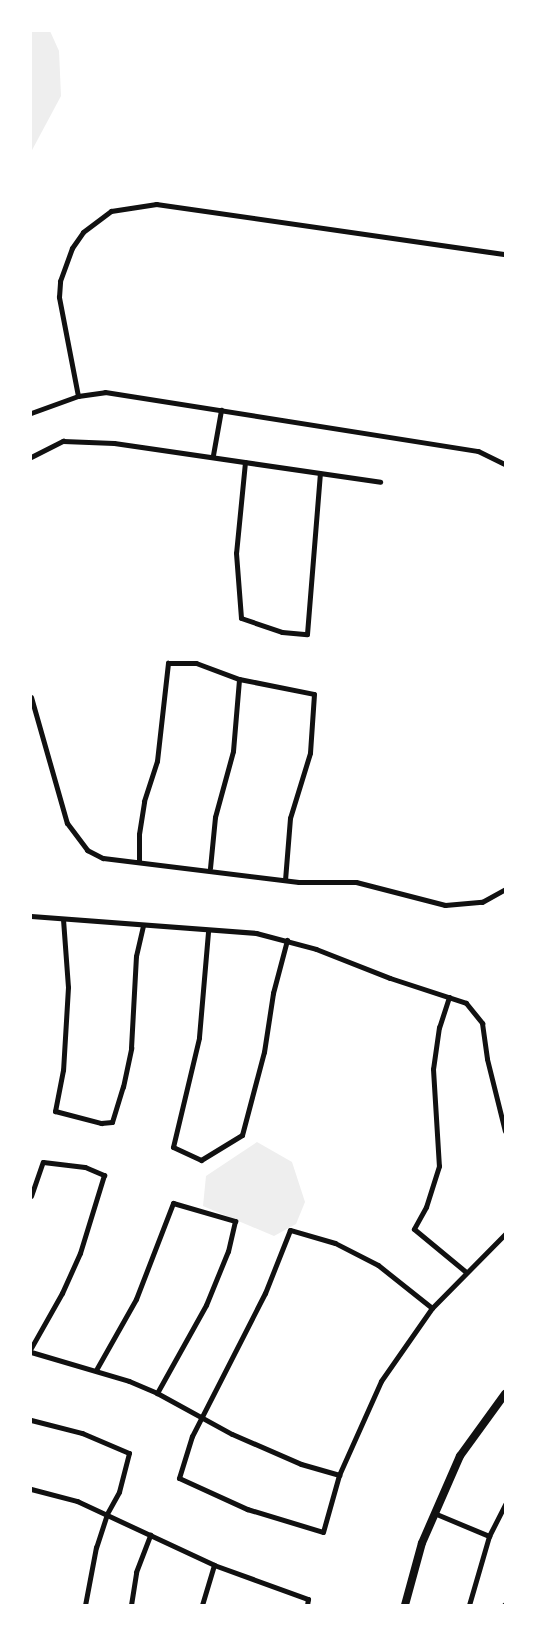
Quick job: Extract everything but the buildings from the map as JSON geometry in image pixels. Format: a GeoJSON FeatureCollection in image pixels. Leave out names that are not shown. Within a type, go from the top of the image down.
{"type":"FeatureCollection","features":[{"type":"Feature","properties":{"kind":"street"},"geometry":{"type":"LineString","coordinates":[[78,396],[59,297],[60,280],[72,248],[83,232],[111,212],[156,204],[505,254]]}},
{"type":"Feature","properties":{"kind":"street"},"geometry":{"type":"LineString","coordinates":[[31,413],[78,396],[105,392],[478,451],[505,464]]}},
{"type":"Feature","properties":{"kind":"street"},"geometry":{"type":"LineString","coordinates":[[213,455],[221,410]]}},
{"type":"Feature","properties":{"kind":"street"},"geometry":{"type":"LineString","coordinates":[[31,457],[63,441],[83,441],[213,455],[245,462],[380,482]]}},
{"type":"Feature","properties":{"kind":"street"},"geometry":{"type":"LineString","coordinates":[[245,462],[236,553],[241,618],[282,632],[307,634],[320,474]]}},
{"type":"Feature","properties":{"kind":"street"},"geometry":{"type":"LineString","coordinates":[[139,862],[139,834],[144,801],[157,761],[168,663],[196,663],[239,679],[314,694],[310,754],[290,818],[284,880]]}},
{"type":"Feature","properties":{"kind":"street"},"geometry":{"type":"LineString","coordinates":[[210,868],[215,817],[233,751],[239,679]]}},
{"type":"Feature","properties":{"kind":"street"},"geometry":{"type":"LineString","coordinates":[[31,697],[67,823],[76,839],[87,850],[103,858],[210,868],[284,880],[356,882],[445,905],[482,902],[505,889]]}},
{"type":"Feature","properties":{"kind":"street"},"geometry":{"type":"LineString","coordinates":[[31,916],[208,932],[256,933],[287,940],[466,1003],[482,1023],[487,1058],[505,1132]]}},
{"type":"Feature","properties":{"kind":"street"},"geometry":{"type":"LineString","coordinates":[[63,919],[67,1006],[63,1070],[55,1111],[101,1123],[112,1122],[123,1088],[131,1048],[136,956],[143,926]]}},
{"type":"Feature","properties":{"kind":"street"},"geometry":{"type":"LineString","coordinates":[[208,932],[199,1038],[173,1147],[201,1160],[242,1135],[264,1052],[274,993],[287,940]]}},
{"type":"Feature","properties":{"kind":"street"},"geometry":{"type":"LineString","coordinates":[[449,997],[439,1027],[433,1069],[439,1166],[426,1207],[414,1229],[466,1272]]}},
{"type":"Feature","properties":{"kind":"street"},"geometry":{"type":"LineString","coordinates":[[31,1196],[43,1162],[84,1167],[104,1175],[76,1261],[62,1293],[31,1348]]}},
{"type":"Feature","properties":{"kind":"street"},"geometry":{"type":"LineString","coordinates":[[96,1370],[136,1299],[174,1202],[235,1221],[228,1251],[206,1305],[157,1393]]}},
{"type":"Feature","properties":{"kind":"street"},"geometry":{"type":"LineString","coordinates":[[432,1308],[378,1265],[335,1243],[290,1230],[265,1293],[183,1459],[179,1478],[247,1509],[323,1532],[340,1475],[382,1381],[432,1308],[505,1234]]}},
{"type":"Feature","properties":{"kind":"street"},"geometry":{"type":"LineString","coordinates":[[31,1352],[96,1370],[157,1393],[202,1418],[300,1464],[340,1475]]}},
{"type":"Feature","properties":{"kind":"street"},"geometry":{"type":"LineString","coordinates":[[405,1605],[433,1513],[460,1456],[505,1394]]}},
{"type":"Feature","properties":{"kind":"street"},"geometry":{"type":"LineString","coordinates":[[31,1420],[82,1433],[129,1454],[118,1492],[107,1514],[85,1605]]}},
{"type":"Feature","properties":{"kind":"street"},"geometry":{"type":"LineString","coordinates":[[31,1490],[78,1501],[214,1565],[308,1600],[307,1605]]}},
{"type":"Feature","properties":{"kind":"street"},"geometry":{"type":"LineString","coordinates":[[469,1605],[489,1536],[505,1504]]}},
{"type":"Feature","properties":{"kind":"street"},"geometry":{"type":"LineString","coordinates":[[433,1513],[489,1536]]}},
{"type":"Feature","properties":{"kind":"street"},"geometry":{"type":"LineString","coordinates":[[131,1605],[136,1572],[150,1535]]}},
{"type":"Feature","properties":{"kind":"street"},"geometry":{"type":"LineString","coordinates":[[202,1605],[214,1565]]}},
{"type":"Feature","properties":{"kind":"shaded area"},"geometry":{"type":"Polygon","coordinates":[[[31,31],[50,31],[59,51],[61,96],[31,152],[31,31]]]}},
{"type":"Feature","properties":{"kind":"shaded area"},"geometry":{"type":"Polygon","coordinates":[[[257,1142],[292,1162],[305,1202],[296,1224],[274,1236],[203,1206],[206,1176],[257,1142]]]}}]}
